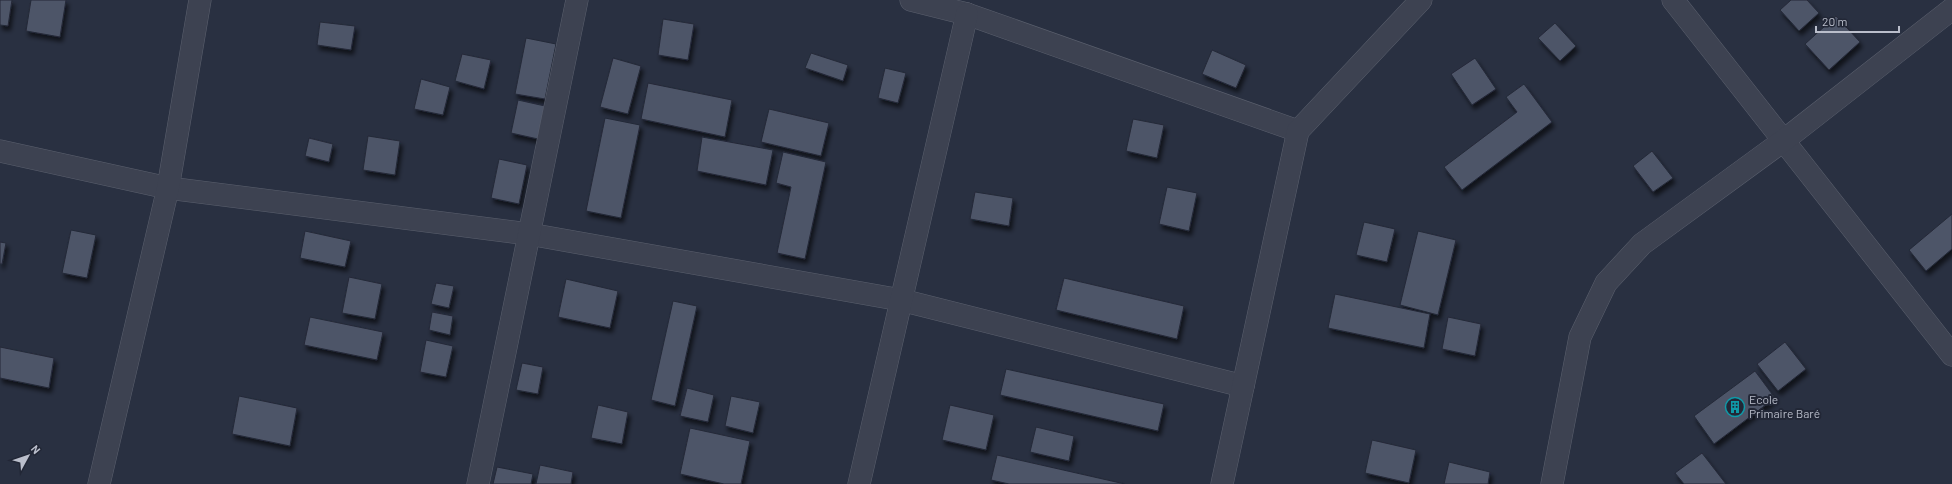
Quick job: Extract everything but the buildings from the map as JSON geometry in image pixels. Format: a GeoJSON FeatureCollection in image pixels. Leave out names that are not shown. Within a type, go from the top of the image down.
{"type":"FeatureCollection","features":[{"type":"Feature","properties":{"kind":"street"},"geometry":{"type":"LineString","coordinates":[[99,484],[168,188],[200,0]]}},
{"type":"Feature","properties":{"kind":"street"},"geometry":{"type":"LineString","coordinates":[[478,484],[577,0]]}},
{"type":"Feature","properties":{"kind":"street"},"geometry":{"type":"LineString","coordinates":[[911,0],[967,14],[1298,131]]}},
{"type":"Feature","properties":{"kind":"street"},"geometry":{"type":"LineString","coordinates":[[1222,484],[1298,131],[1421,0]]}},
{"type":"Feature","properties":{"kind":"street"},"geometry":{"type":"LineString","coordinates":[[1673,0],[1952,355]]}},
{"type":"Feature","properties":{"kind":"street"},"geometry":{"type":"LineString","coordinates":[[1552,484],[1580,337],[1606,283],[1642,244],[1783,141],[1952,9]]}},
{"type":"Feature","properties":{"kind":"street"},"geometry":{"type":"LineString","coordinates":[[859,484],[967,14]]}},
{"type":"Feature","properties":{"kind":"street"},"geometry":{"type":"LineString","coordinates":[[0,151],[168,188],[529,234],[901,300],[1243,386]]}},
{"type":"Feature","properties":{"kind":"place","name":"Ecole Primaire Baré"},"geometry":{"type":"Point","coordinates":[1735,407]}}]}
